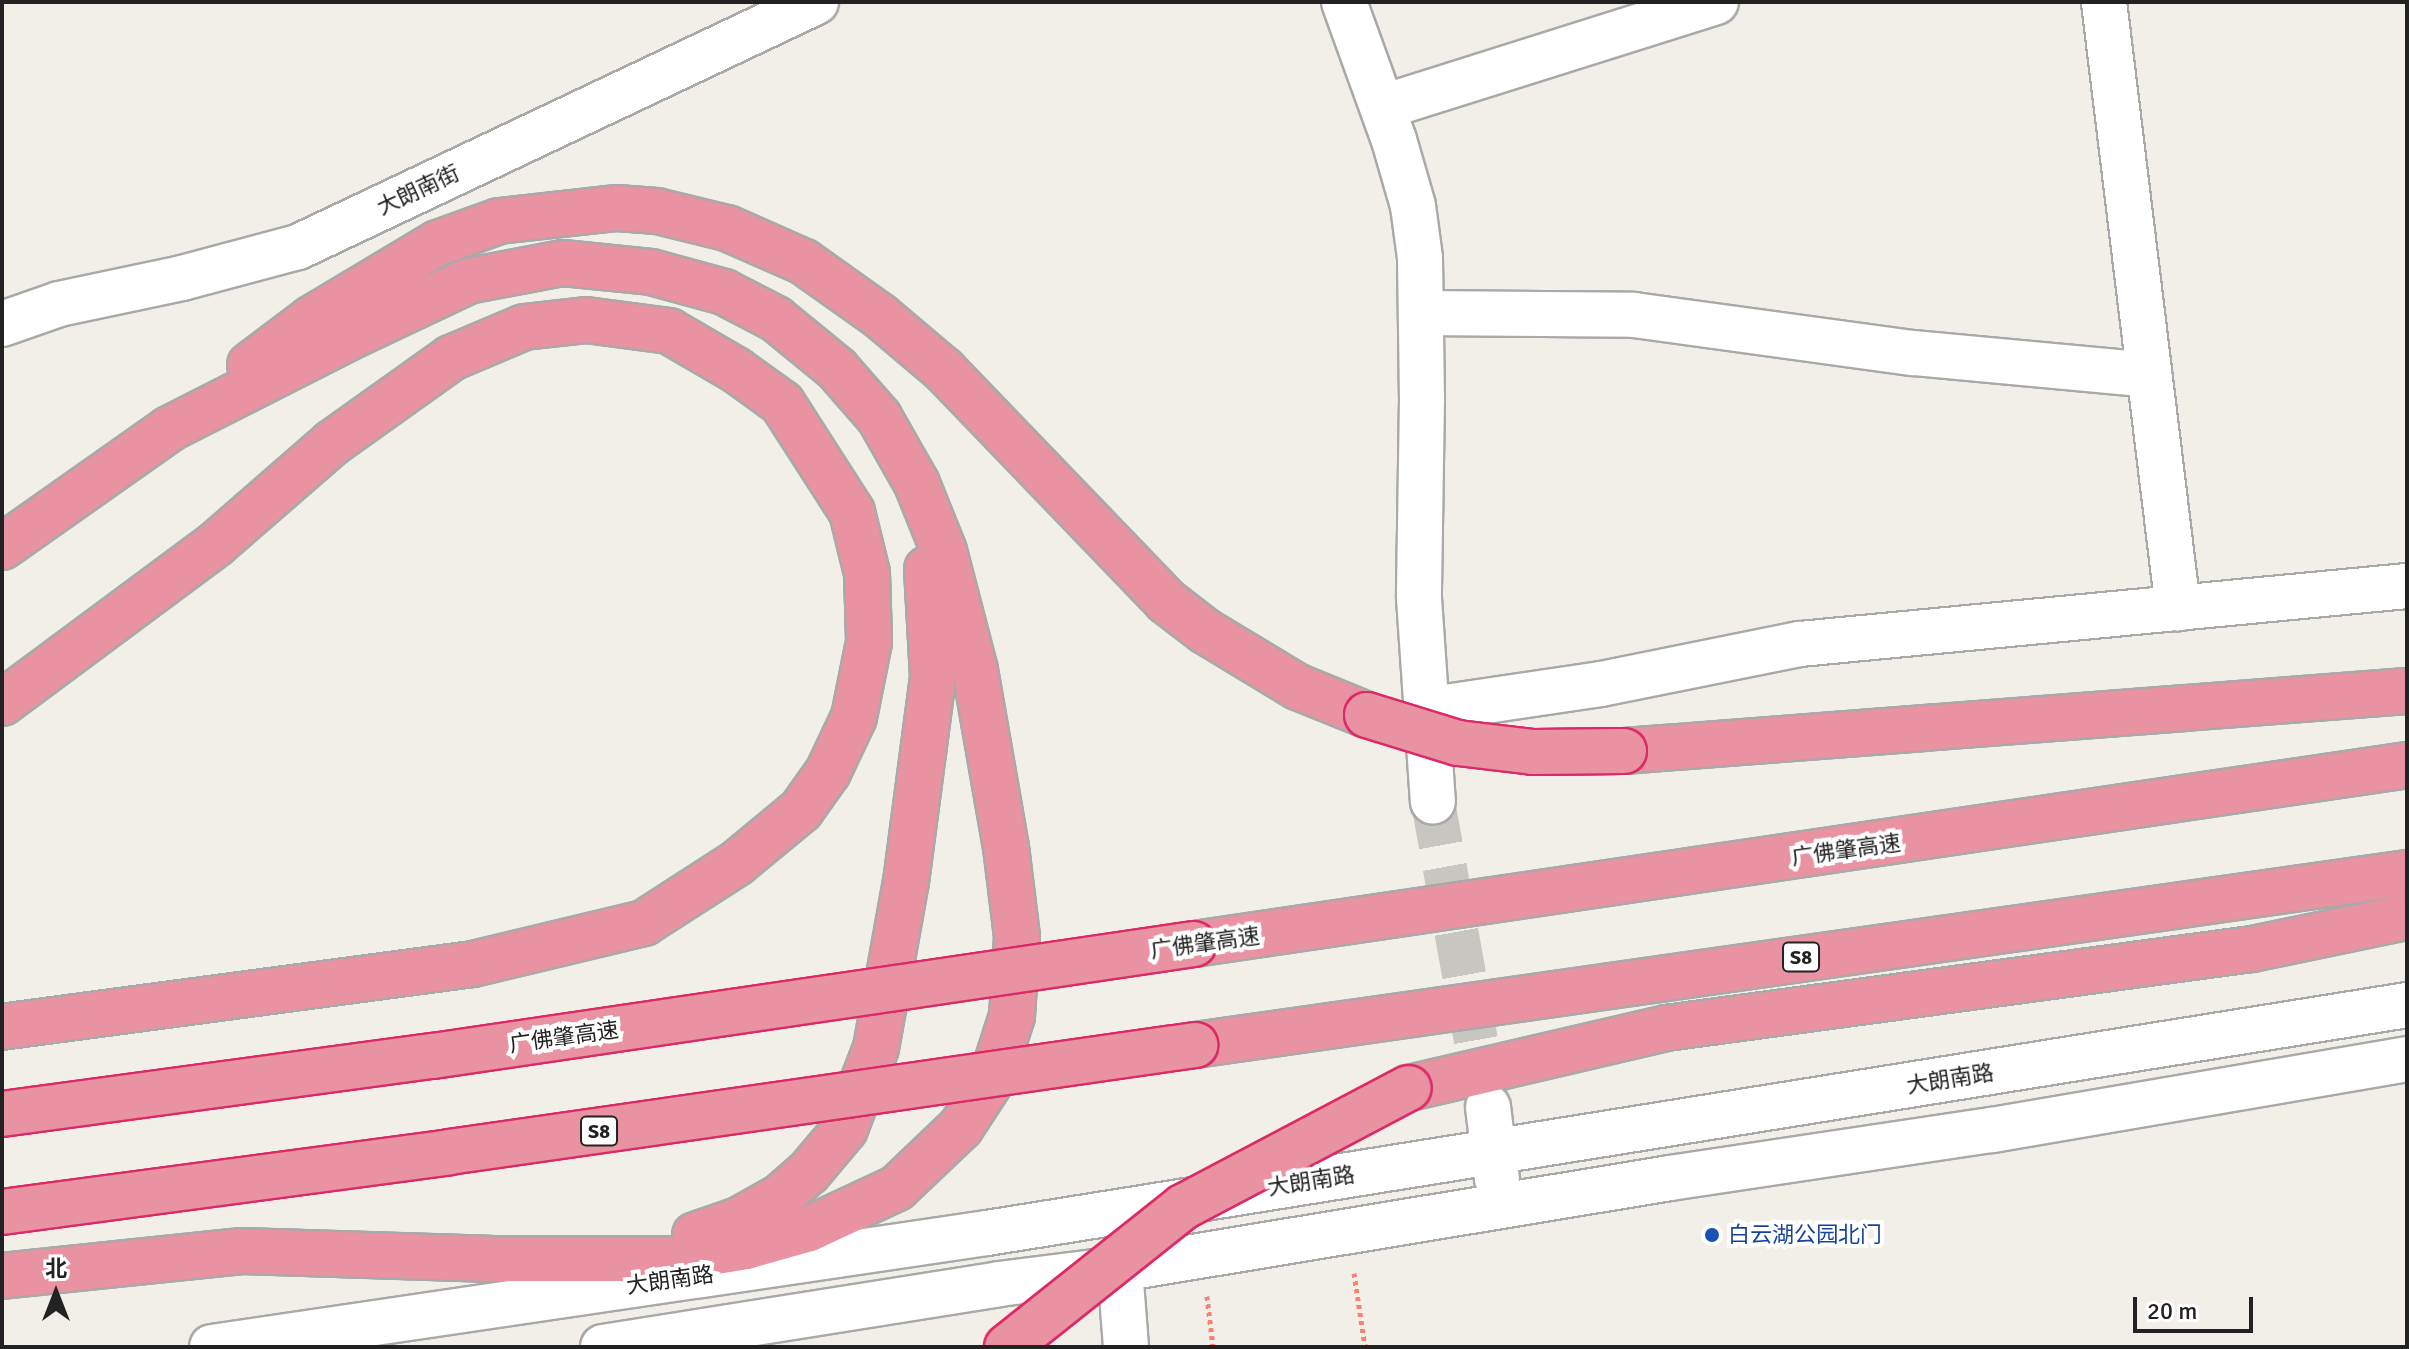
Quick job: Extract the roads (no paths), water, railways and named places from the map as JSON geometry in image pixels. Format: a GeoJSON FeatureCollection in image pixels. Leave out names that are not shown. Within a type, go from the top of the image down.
{"type":"FeatureCollection","features":[{"type":"Feature","properties":{"kind":"highway"},"geometry":{"type":"LineString","coordinates":[[2,547],[143,446],[311,319],[438,243],[499,221],[617,208],[692,217],[766,243],[841,286],[944,370],[1166,601],[1245,658],[1298,687],[1367,715],[1458,743],[1533,752],[1624,751],[2407,691]]}},
{"type":"Feature","properties":{"kind":"highway"},"geometry":{"type":"LineString","coordinates":[[2,1276],[242,1251],[494,1259],[674,1259],[746,1247],[809,1229],[897,1188],[961,1127],[984,1093],[991,1081],[1012,1016],[1017,937],[1006,847],[975,670],[944,551],[917,484],[879,417],[837,369],[776,319],[724,292],[651,272],[563,263],[468,281],[356,334],[143,446]]}},
{"type":"Feature","properties":{"kind":"highway"},"geometry":{"type":"LineString","coordinates":[[2,703],[216,544],[332,443],[451,358],[524,327],[586,320],[669,331],[736,370],[782,403],[825,464],[852,512],[867,573],[869,642],[854,717],[828,772],[801,810],[737,863],[644,923],[473,964],[2,1027]]}},
{"type":"Feature","properties":{"kind":"highway"},"geometry":{"type":"LineString","coordinates":[[385,1255],[683,1239],[739,1220],[780,1197],[808,1173],[845,1129],[876,1048],[906,882],[933,677],[932,605],[924,543],[900,455]]}},
{"type":"Feature","properties":{"kind":"highway","name":"广佛肇高速"},"geometry":{"type":"LineString","coordinates":[[2,1114],[433,1056],[2407,765]]}},
{"type":"Feature","properties":{"kind":"highway","name":"S8"},"geometry":{"type":"LineString","coordinates":[[2,1212],[449,1152],[2407,873]]}},
{"type":"Feature","properties":{"kind":"highway"},"geometry":{"type":"LineString","coordinates":[[1007,1347],[1183,1207],[1409,1088],[1666,1028],[2252,949],[2407,917]]}},
{"type":"Feature","properties":{"kind":"street","name":"大朗南街"},"geometry":{"type":"LineString","coordinates":[[2,324],[59,304],[182,278],[298,247],[816,2]]}},
{"type":"Feature","properties":{"kind":"street"},"geometry":{"type":"LineString","coordinates":[[1344,2],[1383,107],[1413,206],[1420,258],[1419,598],[1433,802]]}},
{"type":"Feature","properties":{"kind":"street"},"geometry":{"type":"LineString","coordinates":[[1383,107],[1716,2]]}},
{"type":"Feature","properties":{"kind":"street"},"geometry":{"type":"LineString","coordinates":[[2104,2],[2178,608]]}},
{"type":"Feature","properties":{"kind":"street"},"geometry":{"type":"LineString","coordinates":[[1421,313],[1634,315],[1913,353],[2149,375]]}},
{"type":"Feature","properties":{"kind":"street"},"geometry":{"type":"LineString","coordinates":[[1425,710],[1601,684],[1800,644],[2407,586]]}},
{"type":"Feature","properties":{"kind":"street","name":"大朗南路"},"geometry":{"type":"LineString","coordinates":[[212,1347],[987,1233],[2407,1005]]}},
{"type":"Feature","properties":{"kind":"street"},"geometry":{"type":"LineString","coordinates":[[603,1347],[999,1284],[1120,1269],[1501,1205],[1992,1130],[2407,1059]]}},
{"type":"Feature","properties":{"kind":"street"},"geometry":{"type":"LineString","coordinates":[[1488,1107],[1501,1205]]}},
{"type":"Feature","properties":{"kind":"street"},"geometry":{"type":"LineString","coordinates":[[1120,1269],[1126,1347]]}},
{"type":"Feature","properties":{"kind":"tunnel"},"geometry":{"type":"LineString","coordinates":[[1433,802],[1488,1107]]}},
{"type":"Feature","properties":{"kind":"place","name":"白云湖公园北门"},"geometry":{"type":"Point","coordinates":[1712,1235]}}]}
